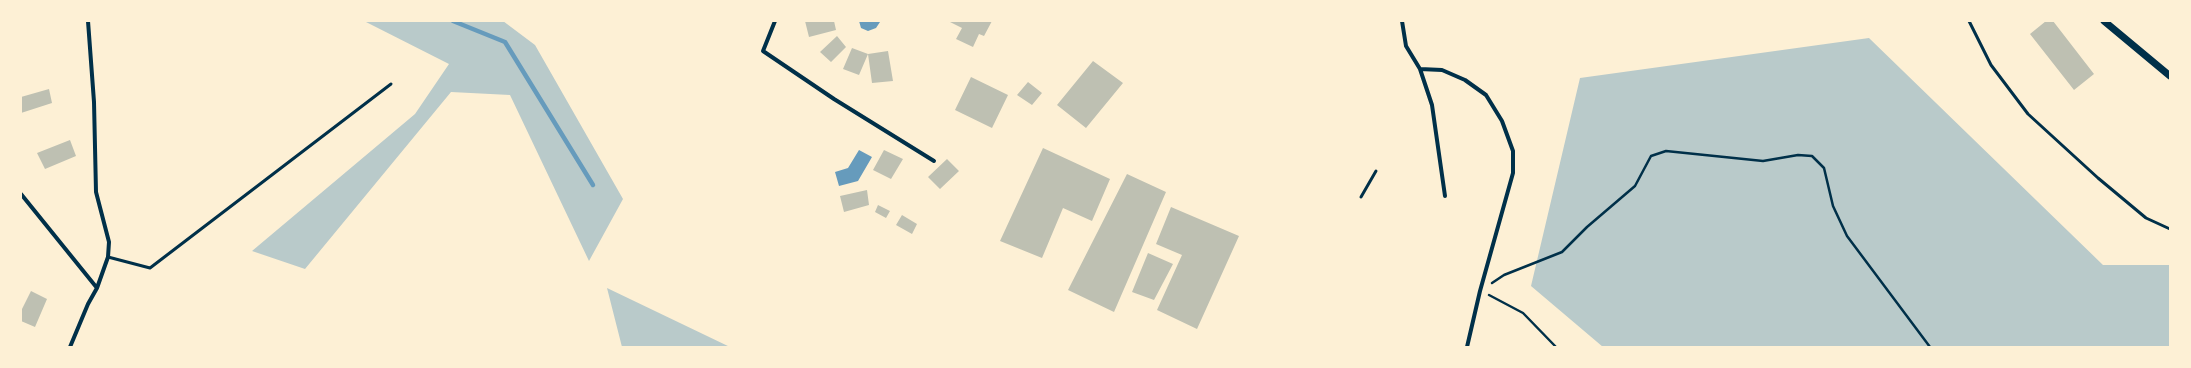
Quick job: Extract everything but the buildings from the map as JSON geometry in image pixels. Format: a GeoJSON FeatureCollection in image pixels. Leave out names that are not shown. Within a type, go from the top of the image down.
{"type":"FeatureCollection","features":[{"type":"Feature","properties":{"kind":"street"},"geometry":{"type":"LineString","coordinates":[[70,347],[88,304],[98,288],[108,257],[109,242],[96,192],[94,102],[88,21]]}},
{"type":"Feature","properties":{"kind":"street"},"geometry":{"type":"LineString","coordinates":[[775,21],[763,51],[834,99],[934,161]]}},
{"type":"Feature","properties":{"kind":"street"},"geometry":{"type":"LineString","coordinates":[[1402,21],[1406,46],[1420,69],[1432,105],[1445,196]]}},
{"type":"Feature","properties":{"kind":"street"},"geometry":{"type":"LineString","coordinates":[[2104,21],[2170,76]]}},
{"type":"Feature","properties":{"kind":"street"},"geometry":{"type":"LineString","coordinates":[[1420,69],[1442,70],[1465,80],[1486,95],[1502,121],[1513,151],[1513,173],[1480,291],[1467,347]]}},
{"type":"Feature","properties":{"kind":"street"},"geometry":{"type":"LineString","coordinates":[[21,194],[98,288]]}},
{"type":"Feature","properties":{"kind":"lane"},"geometry":{"type":"LineString","coordinates":[[1969,21],[1991,65],[2028,114],[2098,178],[2146,218],[2170,229]]}},
{"type":"Feature","properties":{"kind":"lane"},"geometry":{"type":"LineString","coordinates":[[108,257],[150,268],[391,84]]}},
{"type":"Feature","properties":{"kind":"lane"},"geometry":{"type":"LineString","coordinates":[[1361,197],[1376,171]]}},
{"type":"Feature","properties":{"kind":"path"},"geometry":{"type":"LineString","coordinates":[[1556,347],[1522,313],[1480,291],[1504,275],[1562,252],[1587,227],[1635,186],[1651,156],[1666,151],[1763,161],[1798,155],[1812,156],[1824,168],[1833,206],[1847,236],[1930,347]]}},
{"type":"Feature","properties":{"kind":"shaded area"},"geometry":{"type":"Polygon","coordinates":[[[364,21],[503,21],[535,45],[623,199],[589,261],[510,95],[451,92],[305,269],[252,251],[415,114],[449,64],[364,21]]]}},
{"type":"Feature","properties":{"kind":"shaded area"},"geometry":{"type":"Polygon","coordinates":[[[1869,38],[2103,265],[2170,265],[2170,347],[1603,347],[1531,286],[1580,78],[1869,38]]]}},
{"type":"Feature","properties":{"kind":"shaded area"},"geometry":{"type":"Polygon","coordinates":[[[607,288],[730,347],[622,347],[607,288]]]}},
{"type":"Feature","properties":{"kind":"water"},"geometry":{"type":"Polygon","coordinates":[[[859,21],[880,22],[876,28],[868,31],[861,28],[859,21]]]}},
{"type":"Feature","properties":{"kind":"water"},"geometry":{"type":"Polygon","coordinates":[[[859,150],[872,157],[858,181],[839,186],[835,172],[848,168],[859,150]]]}},
{"type":"Feature","properties":{"kind":"waterway"},"geometry":{"type":"LineString","coordinates":[[453,21],[505,42],[593,185]]}}]}
